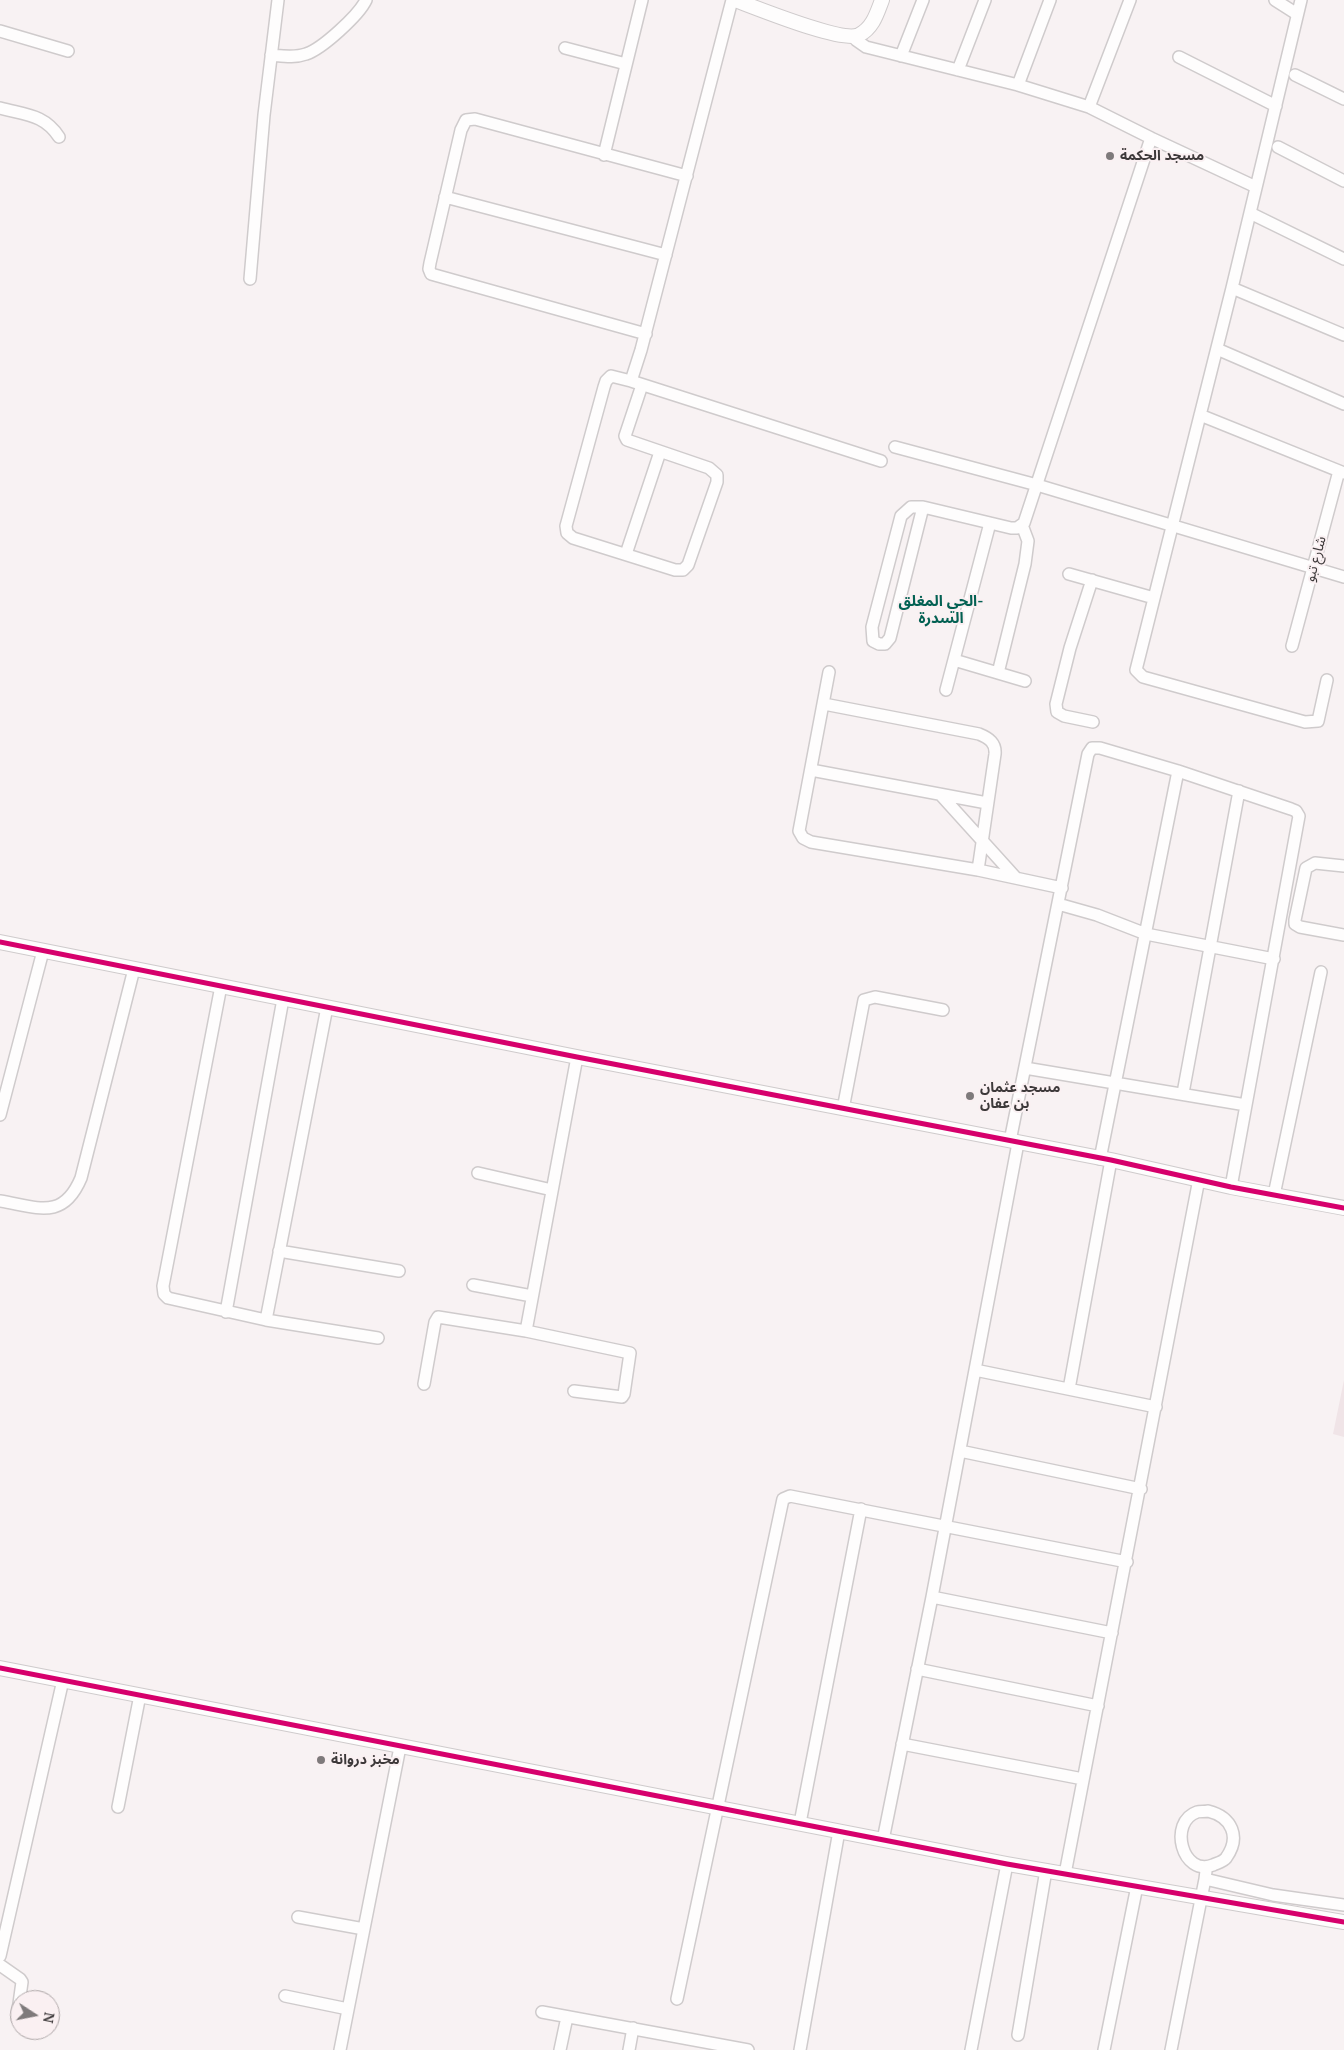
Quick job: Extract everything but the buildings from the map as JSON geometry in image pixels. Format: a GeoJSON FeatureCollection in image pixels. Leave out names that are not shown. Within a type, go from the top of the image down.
{"type":"FeatureCollection","features":[{"type":"Feature","properties":{"kind":"street"},"geometry":{"type":"LineString","coordinates":[[250,279],[264,115],[278,0]]}},
{"type":"Feature","properties":{"kind":"street"},"geometry":{"type":"LineString","coordinates":[[271,55],[300,56],[314,51],[353,18],[366,0]]}},
{"type":"Feature","properties":{"kind":"street"},"geometry":{"type":"LineString","coordinates":[[604,155],[642,0]]}},
{"type":"Feature","properties":{"kind":"street"},"geometry":{"type":"LineString","coordinates":[[882,0],[871,24],[856,40],[861,46],[1018,85],[1090,108],[1256,187]]}},
{"type":"Feature","properties":{"kind":"street"},"geometry":{"type":"LineString","coordinates":[[901,56],[923,0]]}},
{"type":"Feature","properties":{"kind":"street"},"geometry":{"type":"LineString","coordinates":[[958,70],[985,0]]}},
{"type":"Feature","properties":{"kind":"street"},"geometry":{"type":"LineString","coordinates":[[1018,85],[1050,0]]}},
{"type":"Feature","properties":{"kind":"street"},"geometry":{"type":"LineString","coordinates":[[1090,108],[1130,0]]}},
{"type":"Feature","properties":{"kind":"street"},"geometry":{"type":"LineString","coordinates":[[1275,0],[1297,14]]}},
{"type":"Feature","properties":{"kind":"street"},"geometry":{"type":"LineString","coordinates":[[1301,0],[1217,349],[1136,670],[1143,677],[1313,723],[1318,721],[1328,680]]}},
{"type":"Feature","properties":{"kind":"street"},"geometry":{"type":"LineString","coordinates":[[630,381],[646,334],[687,176],[738,1],[827,32],[846,37],[858,36]]}},
{"type":"Feature","properties":{"kind":"street"},"geometry":{"type":"LineString","coordinates":[[0,31],[68,51]]}},
{"type":"Feature","properties":{"kind":"street"},"geometry":{"type":"LineString","coordinates":[[565,48],[626,64]]}},
{"type":"Feature","properties":{"kind":"street"},"geometry":{"type":"LineString","coordinates":[[1179,58],[1276,106]]}},
{"type":"Feature","properties":{"kind":"street"},"geometry":{"type":"LineString","coordinates":[[1295,75],[1344,99]]}},
{"type":"Feature","properties":{"kind":"street"},"geometry":{"type":"LineString","coordinates":[[0,108],[43,120],[50,125],[59,137]]}},
{"type":"Feature","properties":{"kind":"street"},"geometry":{"type":"LineString","coordinates":[[646,334],[430,274],[429,267],[461,130],[464,121],[468,119],[503,126],[687,176]]}},
{"type":"Feature","properties":{"kind":"street"},"geometry":{"type":"LineString","coordinates":[[998,673],[1025,564],[1028,541],[1022,525],[1151,138]]}},
{"type":"Feature","properties":{"kind":"street"},"geometry":{"type":"LineString","coordinates":[[1278,147],[1344,181]]}},
{"type":"Feature","properties":{"kind":"street"},"geometry":{"type":"LineString","coordinates":[[445,197],[666,256]]}},
{"type":"Feature","properties":{"kind":"street"},"geometry":{"type":"LineString","coordinates":[[1250,213],[1344,259]]}},
{"type":"Feature","properties":{"kind":"street"},"geometry":{"type":"LineString","coordinates":[[1232,288],[1344,335]]}},
{"type":"Feature","properties":{"kind":"street"},"geometry":{"type":"LineString","coordinates":[[1217,349],[1344,404]]}},
{"type":"Feature","properties":{"kind":"street"},"geometry":{"type":"LineString","coordinates":[[642,385],[626,438],[629,441],[714,472],[717,482],[688,565],[683,570],[675,570],[573,538],[568,535],[566,529],[606,381],[613,376],[630,381],[881,461]]}},
{"type":"Feature","properties":{"kind":"street"},"geometry":{"type":"LineString","coordinates":[[1200,415],[1342,472]]}},
{"type":"Feature","properties":{"kind":"street"},"geometry":{"type":"LineString","coordinates":[[895,447],[1037,484],[1344,577]]}},
{"type":"Feature","properties":{"kind":"street"},"geometry":{"type":"LineString","coordinates":[[626,554],[660,452]]}},
{"type":"Feature","properties":{"kind":"street","name":"شارع تبو"},"geometry":{"type":"LineString","coordinates":[[1292,646],[1342,472]]}},
{"type":"Feature","properties":{"kind":"street"},"geometry":{"type":"LineString","coordinates":[[923,507],[890,638],[885,644],[880,644],[873,641],[872,627],[901,516],[910,506],[923,507],[1014,528],[1022,525]]}},
{"type":"Feature","properties":{"kind":"street"},"geometry":{"type":"LineString","coordinates":[[946,690],[990,523]]}},
{"type":"Feature","properties":{"kind":"street"},"geometry":{"type":"LineString","coordinates":[[1069,574],[1154,598]]}},
{"type":"Feature","properties":{"kind":"street"},"geometry":{"type":"LineString","coordinates":[[1092,580],[1070,648],[1056,704],[1057,712],[1064,716],[1093,722]]}},
{"type":"Feature","properties":{"kind":"street"},"geometry":{"type":"LineString","coordinates":[[954,660],[1025,681]]}},
{"type":"Feature","properties":{"kind":"street"},"geometry":{"type":"LineString","coordinates":[[829,672],[799,831],[803,838],[811,842],[978,870],[1062,888]]}},
{"type":"Feature","properties":{"kind":"street"},"geometry":{"type":"LineString","coordinates":[[824,704],[986,737],[994,745],[996,749],[978,870]]}},
{"type":"Feature","properties":{"kind":"street"},"geometry":{"type":"LineString","coordinates":[[883,1840],[946,1527],[975,1370],[1025,1068],[1088,754],[1092,748],[1100,748],[1239,791],[1296,811],[1299,816],[1231,1187]]}},
{"type":"Feature","properties":{"kind":"street"},"geometry":{"type":"LineString","coordinates":[[811,770],[987,803]]}},
{"type":"Feature","properties":{"kind":"street"},"geometry":{"type":"LineString","coordinates":[[1069,1389],[1117,1082],[1178,771]]}},
{"type":"Feature","properties":{"kind":"street"},"geometry":{"type":"LineString","coordinates":[[1183,1093],[1239,791]]}},
{"type":"Feature","properties":{"kind":"street"},"geometry":{"type":"LineString","coordinates":[[940,794],[1016,878]]}},
{"type":"Feature","properties":{"kind":"street"},"geometry":{"type":"LineString","coordinates":[[1344,866],[1315,863],[1306,868],[1295,924],[1300,927],[1344,935]]}},
{"type":"Feature","properties":{"kind":"street"},"geometry":{"type":"LineString","coordinates":[[1058,904],[1097,915],[1146,934],[1274,958]]}},
{"type":"Feature","properties":{"kind":"street"},"geometry":{"type":"LineString","coordinates":[[0,942],[577,1057],[1106,1159],[1231,1187],[1344,1208]]}},
{"type":"Feature","properties":{"kind":"street"},"geometry":{"type":"LineString","coordinates":[[0,1115],[43,950]]}},
{"type":"Feature","properties":{"kind":"street"},"geometry":{"type":"LineString","coordinates":[[0,1201],[46,1209],[58,1207],[71,1199],[77,1189],[134,969]]}},
{"type":"Feature","properties":{"kind":"street"},"geometry":{"type":"LineString","coordinates":[[1274,1195],[1322,972]]}},
{"type":"Feature","properties":{"kind":"street"},"geometry":{"type":"LineString","coordinates":[[221,986],[163,1286],[164,1294],[168,1298],[226,1312],[378,1338]]}},
{"type":"Feature","properties":{"kind":"street"},"geometry":{"type":"LineString","coordinates":[[843,1108],[864,1000],[875,997],[943,1010]]}},
{"type":"Feature","properties":{"kind":"street"},"geometry":{"type":"LineString","coordinates":[[226,1312],[283,999]]}},
{"type":"Feature","properties":{"kind":"street"},"geometry":{"type":"LineString","coordinates":[[266,1320],[327,1007]]}},
{"type":"Feature","properties":{"kind":"street"},"geometry":{"type":"LineString","coordinates":[[526,1331],[577,1057]]}},
{"type":"Feature","properties":{"kind":"street"},"geometry":{"type":"LineString","coordinates":[[1025,1068],[1246,1105]]}},
{"type":"Feature","properties":{"kind":"street"},"geometry":{"type":"LineString","coordinates":[[478,1174],[552,1190]]}},
{"type":"Feature","properties":{"kind":"street"},"geometry":{"type":"LineString","coordinates":[[1065,1874],[1127,1562],[1199,1179]]}},
{"type":"Feature","properties":{"kind":"street"},"geometry":{"type":"LineString","coordinates":[[280,1251],[399,1271]]}},
{"type":"Feature","properties":{"kind":"street"},"geometry":{"type":"LineString","coordinates":[[473,1285],[532,1296]]}},
{"type":"Feature","properties":{"kind":"street"},"geometry":{"type":"LineString","coordinates":[[424,1384],[435,1322],[438,1317],[526,1331],[630,1353],[623,1396],[620,1398],[574,1391]]}},
{"type":"Feature","properties":{"kind":"street"},"geometry":{"type":"LineString","coordinates":[[975,1370],[1156,1407]]}},
{"type":"Feature","properties":{"kind":"street"},"geometry":{"type":"LineString","coordinates":[[960,1451],[1141,1489]]}},
{"type":"Feature","properties":{"kind":"street"},"geometry":{"type":"LineString","coordinates":[[677,1999],[783,1499],[790,1496],[861,1509],[1127,1562]]}},
{"type":"Feature","properties":{"kind":"street"},"geometry":{"type":"LineString","coordinates":[[800,1823],[861,1509]]}},
{"type":"Feature","properties":{"kind":"street"},"geometry":{"type":"LineString","coordinates":[[932,1597],[1112,1633]]}},
{"type":"Feature","properties":{"kind":"street"},"geometry":{"type":"LineString","coordinates":[[0,1668],[1007,1864],[1344,1922]]}},
{"type":"Feature","properties":{"kind":"street"},"geometry":{"type":"LineString","coordinates":[[917,1669],[1098,1706]]}},
{"type":"Feature","properties":{"kind":"street"},"geometry":{"type":"LineString","coordinates":[[0,1956],[2,1937],[63,1680]]}},
{"type":"Feature","properties":{"kind":"street"},"geometry":{"type":"LineString","coordinates":[[118,1807],[140,1695]]}},
{"type":"Feature","properties":{"kind":"street"},"geometry":{"type":"LineString","coordinates":[[902,1744],[1083,1779]]}},
{"type":"Feature","properties":{"kind":"street"},"geometry":{"type":"LineString","coordinates":[[340,2050],[400,1747]]}},
{"type":"Feature","properties":{"kind":"street"},"geometry":{"type":"LineString","coordinates":[[1171,2050],[1206,1873],[1225,1860],[1234,1845],[1232,1828],[1220,1814],[1208,1811],[1196,1812],[1184,1824],[1181,1834],[1184,1853],[1193,1864],[1206,1873],[1273,1895],[1344,1905]]}},
{"type":"Feature","properties":{"kind":"street"},"geometry":{"type":"LineString","coordinates":[[800,2050],[838,1831]]}},
{"type":"Feature","properties":{"kind":"street"},"geometry":{"type":"LineString","coordinates":[[971,2050],[1007,1864]]}},
{"type":"Feature","properties":{"kind":"street"},"geometry":{"type":"LineString","coordinates":[[1018,2035],[1046,1870]]}},
{"type":"Feature","properties":{"kind":"street"},"geometry":{"type":"LineString","coordinates":[[1104,2050],[1137,1886]]}},
{"type":"Feature","properties":{"kind":"street"},"geometry":{"type":"LineString","coordinates":[[298,1917],[364,1929]]}},
{"type":"Feature","properties":{"kind":"street"},"geometry":{"type":"LineString","coordinates":[[0,1965],[20,1979],[22,1982],[21,1990]]}},
{"type":"Feature","properties":{"kind":"street"},"geometry":{"type":"LineString","coordinates":[[285,1996],[348,2009]]}},
{"type":"Feature","properties":{"kind":"street"},"geometry":{"type":"LineString","coordinates":[[542,2012],[633,2028],[698,2046],[748,2050]]}},
{"type":"Feature","properties":{"kind":"street"},"geometry":{"type":"LineString","coordinates":[[560,2050],[566,2017]]}},
{"type":"Feature","properties":{"kind":"street"},"geometry":{"type":"LineString","coordinates":[[629,2050],[633,2028]]}},
{"type":"Feature","properties":{"kind":"shaded area"},"geometry":{"type":"Polygon","coordinates":[[[1344,1380],[1344,1437],[1333,1434],[1344,1380]]]}},
{"type":"Feature","properties":{"kind":"cycle path"},"geometry":{"type":"LineString","coordinates":[[0,942],[577,1057],[1111,1160],[1231,1187],[1344,1208]]}},
{"type":"Feature","properties":{"kind":"cycle path"},"geometry":{"type":"LineString","coordinates":[[0,1668],[1007,1864],[1344,1922]]}},
{"type":"Feature","properties":{"kind":"place","name":"مسجد الحكمة"},"geometry":{"type":"Point","coordinates":[1110,156]}},
{"type":"Feature","properties":{"kind":"place","name":"مسجد عثمان بن عفان"},"geometry":{"type":"Point","coordinates":[970,1096]}},
{"type":"Feature","properties":{"kind":"place","name":"مخبز دروانة"},"geometry":{"type":"Point","coordinates":[321,1760]}},
{"type":"Feature","properties":{"kind":"district","name":"الحي المغلق- السدرة"},"geometry":{"type":"Point","coordinates":[941,610]}}]}
